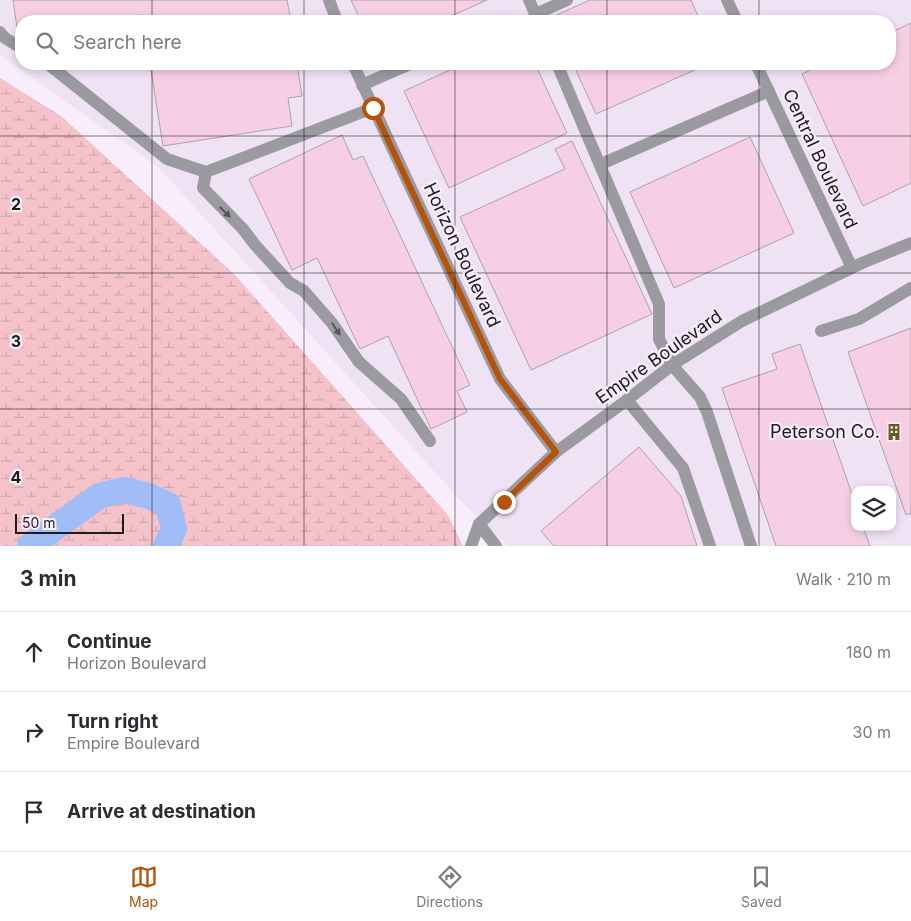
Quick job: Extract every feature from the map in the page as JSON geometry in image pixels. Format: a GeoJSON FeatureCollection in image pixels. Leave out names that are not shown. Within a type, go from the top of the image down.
{"type":"FeatureCollection","features":[{"type":"Feature","properties":{"kind":"street"},"geometry":{"type":"LineString","coordinates":[[329,0],[335,15]]}},
{"type":"Feature","properties":{"kind":"street"},"geometry":{"type":"LineString","coordinates":[[529,0],[536,15]]}},
{"type":"Feature","properties":{"kind":"street"},"geometry":{"type":"LineString","coordinates":[[542,15],[567,0]]}},
{"type":"Feature","properties":{"kind":"street"},"geometry":{"type":"LineString","coordinates":[[727,0],[733,15]]}},
{"type":"Feature","properties":{"kind":"street"},"geometry":{"type":"LineString","coordinates":[[0,32],[15,44]]}},
{"type":"Feature","properties":{"kind":"street"},"geometry":{"type":"LineString","coordinates":[[56,70],[167,159],[206,172],[373,108]]}},
{"type":"Feature","properties":{"kind":"street","name":"Horizon Boulevard"},"geometry":{"type":"LineString","coordinates":[[356,70],[500,379],[556,452]]}},
{"type":"Feature","properties":{"kind":"street"},"geometry":{"type":"LineString","coordinates":[[362,85],[396,70]]}},
{"type":"Feature","properties":{"kind":"street"},"geometry":{"type":"LineString","coordinates":[[560,70],[659,304],[659,339],[672,365],[700,397],[751,546]]}},
{"type":"Feature","properties":{"kind":"street","name":"Central Boulevard"},"geometry":{"type":"LineString","coordinates":[[759,70],[852,268]]}},
{"type":"Feature","properties":{"kind":"street"},"geometry":{"type":"LineString","coordinates":[[601,164],[769,91]]}},
{"type":"Feature","properties":{"kind":"street"},"geometry":{"type":"LineString","coordinates":[[206,172],[203,188],[243,229],[290,283],[304,291],[332,323],[359,362],[401,399],[430,441]]}},
{"type":"Feature","properties":{"kind":"street","name":"Empire Boulevard"},"geometry":{"type":"LineString","coordinates":[[479,524],[556,452],[672,365],[742,321],[852,268],[911,243]]}},
{"type":"Feature","properties":{"kind":"street"},"geometry":{"type":"LineString","coordinates":[[822,331],[859,318],[911,288]]}},
{"type":"Feature","properties":{"kind":"street"},"geometry":{"type":"LineString","coordinates":[[627,400],[683,468],[710,546]]}},
{"type":"Feature","properties":{"kind":"street"},"geometry":{"type":"LineString","coordinates":[[471,546],[479,524]]}},
{"type":"Feature","properties":{"kind":"street"},"geometry":{"type":"LineString","coordinates":[[479,524],[496,546]]}},
{"type":"Feature","properties":{"kind":"shaded area"},"geometry":{"type":"Polygon","coordinates":[[[0,0],[911,0],[911,546],[507,546],[459,499],[159,168],[21,70],[896,70],[896,15],[15,15],[15,66],[0,55],[0,0]]]}},
{"type":"Feature","properties":{"kind":"green space"},"geometry":{"type":"Polygon","coordinates":[[[0,78],[61,116],[235,275],[448,515],[463,546],[0,546],[0,78]]]}},
{"type":"Feature","properties":{"kind":"building"},"geometry":{"type":"Polygon","coordinates":[[[13,0],[287,0],[290,15],[143,15],[15,15],[13,0]]]}},
{"type":"Feature","properties":{"kind":"building"},"geometry":{"type":"Polygon","coordinates":[[[351,0],[487,0],[453,15],[358,15],[351,0]]]}},
{"type":"Feature","properties":{"kind":"building"},"geometry":{"type":"Polygon","coordinates":[[[590,0],[691,0],[697,15],[556,15],[590,0]]]}},
{"type":"Feature","properties":{"kind":"building"},"geometry":{"type":"Polygon","coordinates":[[[911,23],[911,183],[863,206],[802,74],[810,70],[896,70],[896,30],[911,23]]]}},
{"type":"Feature","properties":{"kind":"building"},"geometry":{"type":"Polygon","coordinates":[[[151,70],[298,70],[302,96],[288,98],[292,126],[163,146],[151,70]]]}},
{"type":"Feature","properties":{"kind":"building"},"geometry":{"type":"Polygon","coordinates":[[[450,70],[538,70],[567,133],[449,188],[404,91],[450,70]]]}},
{"type":"Feature","properties":{"kind":"building"},"geometry":{"type":"Polygon","coordinates":[[[576,70],[695,70],[596,114],[576,70]]]}},
{"type":"Feature","properties":{"kind":"building"},"geometry":{"type":"Polygon","coordinates":[[[342,135],[353,160],[363,156],[470,385],[457,391],[467,412],[431,429],[388,336],[360,349],[317,258],[292,270],[249,179],[342,135]]]}},
{"type":"Feature","properties":{"kind":"building"},"geometry":{"type":"Polygon","coordinates":[[[750,137],[794,233],[674,288],[630,192],[750,137]]]}},
{"type":"Feature","properties":{"kind":"building"},"geometry":{"type":"Polygon","coordinates":[[[572,141],[652,314],[531,370],[460,217],[565,169],[555,149],[572,141]]]}},
{"type":"Feature","properties":{"kind":"building","name":"Peterson Co."},"geometry":{"type":"Polygon","coordinates":[[[911,328],[911,513],[906,515],[896,486],[848,352],[911,328]]]}},
{"type":"Feature","properties":{"kind":"building"},"geometry":{"type":"Polygon","coordinates":[[[800,344],[851,491],[851,531],[864,531],[870,546],[776,546],[722,388],[777,369],[772,354],[800,344]]]}},
{"type":"Feature","properties":{"kind":"building"},"geometry":{"type":"Polygon","coordinates":[[[639,447],[681,496],[697,546],[554,546],[541,531],[639,447]]]}},
{"type":"Feature","properties":{"kind":"waterway"},"geometry":{"type":"LineString","coordinates":[[30,546],[99,496],[123,490],[149,496],[168,505],[174,529],[166,546]]}},
{"type":"Feature","properties":{"kind":"place","name":"Peterson Co."},"geometry":{"type":"Point","coordinates":[894,432]}},
{"type":"Feature","properties":{"kind":"route"},"geometry":{"type":"LineString","coordinates":[[373,108],[500,379],[556,452],[504,502]]}}]}
